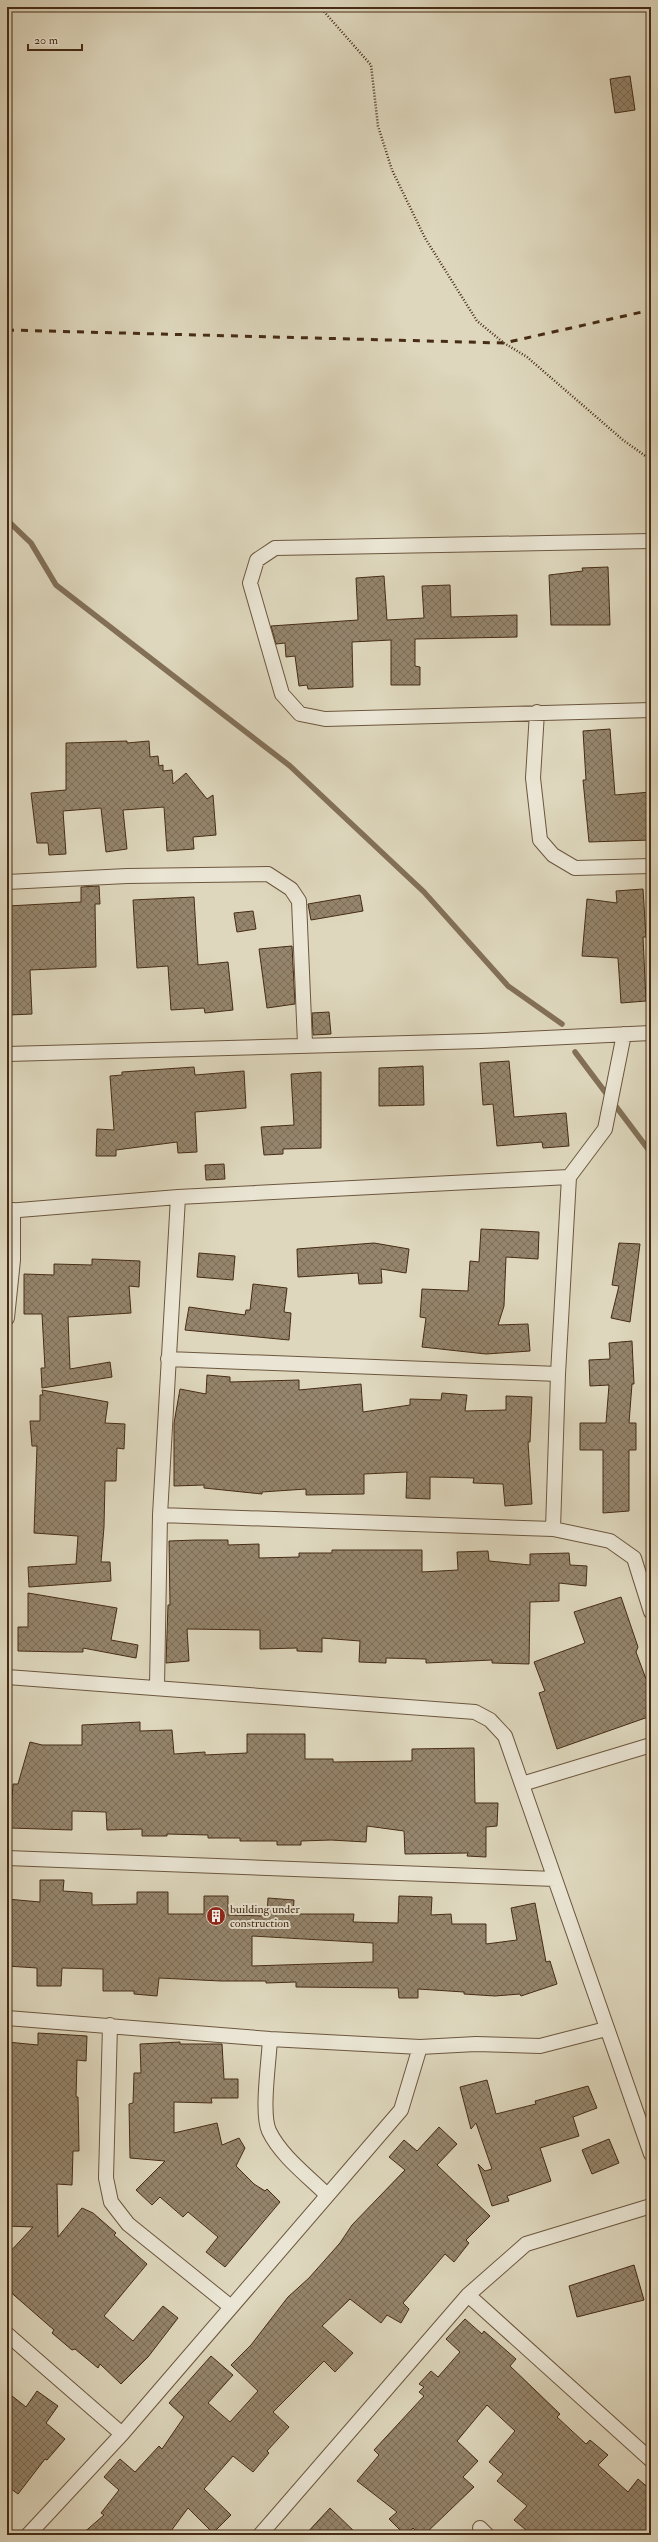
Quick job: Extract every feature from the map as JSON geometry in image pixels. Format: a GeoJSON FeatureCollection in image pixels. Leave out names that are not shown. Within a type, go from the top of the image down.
{"type":"FeatureCollection","features":[{"type":"Feature","properties":{"kind":"street"},"geometry":{"type":"LineString","coordinates":[[651,541],[275,548],[257,560],[250,583],[282,694],[300,714],[325,719],[651,710]]}},
{"type":"Feature","properties":{"kind":"street"},"geometry":{"type":"LineString","coordinates":[[537,712],[533,778],[540,840],[553,855],[575,868],[651,866]]}},
{"type":"Feature","properties":{"kind":"street"},"geometry":{"type":"LineString","coordinates":[[7,882],[127,876],[268,874],[291,890],[299,901],[305,1044]]}},
{"type":"Feature","properties":{"kind":"street"},"geometry":{"type":"LineString","coordinates":[[7,1054],[305,1044],[481,1041],[651,1033]]}},
{"type":"Feature","properties":{"kind":"street"},"geometry":{"type":"LineString","coordinates":[[553,1529],[558,1374],[569,1177],[605,1129],[624,1034]]}},
{"type":"Feature","properties":{"kind":"street"},"geometry":{"type":"LineString","coordinates":[[7,1318],[13,1260],[10,1211],[178,1197],[569,1177]]}},
{"type":"Feature","properties":{"kind":"street"},"geometry":{"type":"LineString","coordinates":[[157,1687],[160,1515],[178,1197]]}},
{"type":"Feature","properties":{"kind":"street"},"geometry":{"type":"LineString","coordinates":[[168,1359],[558,1374]]}},
{"type":"Feature","properties":{"kind":"street"},"geometry":{"type":"LineString","coordinates":[[160,1515],[553,1529],[610,1541],[634,1558],[651,1612]]}},
{"type":"Feature","properties":{"kind":"street"},"geometry":{"type":"LineString","coordinates":[[7,1677],[157,1687],[475,1712],[490,1720],[505,1736],[606,2029],[651,2154]]}},
{"type":"Feature","properties":{"kind":"street"},"geometry":{"type":"LineString","coordinates":[[522,1784],[651,1745]]}},
{"type":"Feature","properties":{"kind":"street"},"geometry":{"type":"LineString","coordinates":[[7,1858],[555,1879]]}},
{"type":"Feature","properties":{"kind":"street"},"geometry":{"type":"LineString","coordinates":[[7,2018],[110,2025],[270,2039],[420,2047],[476,2044],[540,2046],[606,2029]]}},
{"type":"Feature","properties":{"kind":"street"},"geometry":{"type":"LineString","coordinates":[[110,2025],[106,2178],[111,2202],[128,2224],[230,2307]]}},
{"type":"Feature","properties":{"kind":"street"},"geometry":{"type":"LineString","coordinates":[[270,2039],[266,2113],[269,2130],[278,2146],[327,2195]]}},
{"type":"Feature","properties":{"kind":"street"},"geometry":{"type":"LineString","coordinates":[[28,2535],[122,2434],[401,2110],[420,2047]]}},
{"type":"Feature","properties":{"kind":"street"},"geometry":{"type":"LineString","coordinates":[[260,2535],[468,2294],[526,2244],[651,2206]]}},
{"type":"Feature","properties":{"kind":"street"},"geometry":{"type":"LineString","coordinates":[[468,2294],[651,2460]]}},
{"type":"Feature","properties":{"kind":"street"},"geometry":{"type":"LineString","coordinates":[[7,2334],[122,2434]]}},
{"type":"Feature","properties":{"kind":"path"},"geometry":{"type":"LineString","coordinates":[[320,7],[371,65],[378,126],[392,170],[425,238],[477,321],[504,343],[527,357],[623,440],[651,460]]}},
{"type":"Feature","properties":{"kind":"building"},"geometry":{"type":"Polygon","coordinates":[[[630,76],[635,110],[615,113],[610,79],[630,76]]]}},
{"type":"Feature","properties":{"kind":"building"},"geometry":{"type":"Polygon","coordinates":[[[608,567],[610,625],[551,625],[549,575],[583,571],[582,568],[608,567]]]}},
{"type":"Feature","properties":{"kind":"building"},"geometry":{"type":"Polygon","coordinates":[[[384,576],[387,620],[424,618],[422,586],[450,585],[451,617],[517,615],[517,637],[415,639],[415,666],[420,667],[420,685],[391,685],[391,640],[352,642],[353,687],[308,689],[307,685],[299,686],[295,656],[286,657],[285,643],[276,644],[271,626],[358,620],[356,578],[384,576]]]}},
{"type":"Feature","properties":{"kind":"building"},"geometry":{"type":"Polygon","coordinates":[[[610,729],[615,795],[651,792],[651,840],[589,842],[583,780],[586,780],[583,731],[610,729]]]}},
{"type":"Feature","properties":{"kind":"building"},"geometry":{"type":"Polygon","coordinates":[[[127,741],[127,743],[149,741],[150,757],[158,756],[159,766],[163,765],[163,771],[172,770],[173,784],[186,773],[207,799],[213,795],[216,835],[193,837],[194,849],[167,851],[164,807],[123,810],[127,849],[106,852],[101,808],[63,811],[66,854],[49,855],[48,843],[37,843],[31,793],[66,790],[66,743],[127,741]]]}},
{"type":"Feature","properties":{"kind":"building"},"geometry":{"type":"Polygon","coordinates":[[[99,886],[100,904],[95,904],[96,967],[30,970],[32,1014],[9,1015],[7,953],[11,953],[8,906],[81,902],[81,887],[99,886]]]}},
{"type":"Feature","properties":{"kind":"building"},"geometry":{"type":"Polygon","coordinates":[[[643,889],[646,937],[643,937],[646,1001],[621,1003],[618,958],[582,956],[587,899],[617,903],[616,891],[643,889]]]}},
{"type":"Feature","properties":{"kind":"building"},"geometry":{"type":"Polygon","coordinates":[[[360,895],[363,911],[311,920],[308,904],[360,895]]]}},
{"type":"Feature","properties":{"kind":"building"},"geometry":{"type":"Polygon","coordinates":[[[194,897],[198,965],[228,962],[233,1010],[205,1013],[204,1008],[171,1010],[168,966],[137,968],[133,900],[194,897]]]}},
{"type":"Feature","properties":{"kind":"building"},"geometry":{"type":"Polygon","coordinates":[[[253,911],[256,929],[237,932],[234,913],[253,911]]]}},
{"type":"Feature","properties":{"kind":"building"},"geometry":{"type":"Polygon","coordinates":[[[292,946],[295,1004],[267,1008],[259,949],[292,946]]]}},
{"type":"Feature","properties":{"kind":"building"},"geometry":{"type":"Polygon","coordinates":[[[329,1012],[331,1034],[313,1035],[312,1013],[329,1012]]]}},
{"type":"Feature","properties":{"kind":"building"},"geometry":{"type":"Polygon","coordinates":[[[509,1061],[514,1117],[566,1113],[569,1146],[543,1148],[542,1142],[497,1146],[493,1104],[483,1105],[480,1063],[509,1061]]]}},
{"type":"Feature","properties":{"kind":"building"},"geometry":{"type":"Polygon","coordinates":[[[423,1066],[424,1105],[379,1106],[379,1068],[423,1066]]]}},
{"type":"Feature","properties":{"kind":"building"},"geometry":{"type":"Polygon","coordinates":[[[194,1067],[195,1075],[244,1071],[246,1108],[195,1112],[197,1152],[178,1153],[177,1142],[116,1150],[116,1156],[96,1156],[97,1129],[114,1130],[110,1076],[122,1075],[122,1072],[194,1067]]]}},
{"type":"Feature","properties":{"kind":"building"},"geometry":{"type":"Polygon","coordinates":[[[321,1072],[321,1148],[283,1149],[283,1154],[264,1155],[261,1127],[294,1125],[291,1074],[321,1072]]]}},
{"type":"Feature","properties":{"kind":"building"},"geometry":{"type":"Polygon","coordinates":[[[224,1164],[225,1179],[206,1180],[205,1165],[224,1164]]]}},
{"type":"Feature","properties":{"kind":"building"},"geometry":{"type":"Polygon","coordinates":[[[481,1229],[539,1232],[538,1259],[506,1257],[504,1306],[498,1325],[528,1324],[530,1351],[486,1354],[422,1347],[426,1318],[420,1317],[422,1289],[468,1291],[470,1261],[479,1262],[481,1229]]]}},
{"type":"Feature","properties":{"kind":"building"},"geometry":{"type":"Polygon","coordinates":[[[374,1243],[409,1249],[406,1273],[381,1269],[382,1283],[359,1284],[358,1273],[298,1277],[297,1249],[374,1243]]]}},
{"type":"Feature","properties":{"kind":"building"},"geometry":{"type":"Polygon","coordinates":[[[619,1243],[640,1244],[630,1322],[611,1318],[619,1286],[612,1285],[619,1243]]]}},
{"type":"Feature","properties":{"kind":"building"},"geometry":{"type":"Polygon","coordinates":[[[199,1253],[235,1256],[233,1280],[197,1277],[199,1253]]]}},
{"type":"Feature","properties":{"kind":"building"},"geometry":{"type":"Polygon","coordinates":[[[92,1259],[140,1261],[139,1287],[129,1286],[131,1313],[68,1317],[70,1369],[110,1362],[112,1377],[42,1388],[41,1368],[45,1368],[42,1314],[24,1314],[24,1274],[54,1275],[54,1264],[92,1265],[92,1259]]]}},
{"type":"Feature","properties":{"kind":"building"},"geometry":{"type":"Polygon","coordinates":[[[253,1284],[287,1288],[284,1312],[291,1313],[289,1340],[185,1330],[189,1307],[245,1315],[246,1310],[250,1310],[253,1284]]]}},
{"type":"Feature","properties":{"kind":"building"},"geometry":{"type":"Polygon","coordinates":[[[632,1341],[634,1384],[632,1384],[629,1423],[636,1423],[636,1450],[629,1450],[629,1511],[603,1513],[603,1450],[580,1450],[580,1423],[606,1423],[609,1385],[590,1386],[589,1360],[610,1359],[609,1343],[632,1341]]]}},
{"type":"Feature","properties":{"kind":"building"},"geometry":{"type":"Polygon","coordinates":[[[207,1375],[230,1377],[230,1382],[299,1380],[299,1390],[361,1384],[363,1412],[410,1405],[410,1399],[441,1400],[442,1393],[467,1395],[465,1411],[506,1410],[506,1396],[532,1397],[530,1442],[528,1442],[532,1504],[505,1506],[503,1484],[473,1483],[474,1478],[430,1477],[430,1499],[406,1498],[407,1472],[364,1474],[364,1494],[306,1495],[306,1489],[262,1492],[262,1494],[204,1488],[204,1485],[174,1486],[174,1423],[180,1389],[206,1394],[207,1375]]]}},
{"type":"Feature","properties":{"kind":"building"},"geometry":{"type":"Polygon","coordinates":[[[42,1390],[108,1402],[105,1423],[125,1424],[124,1449],[117,1448],[116,1481],[105,1481],[104,1527],[101,1562],[110,1562],[111,1581],[29,1587],[28,1567],[76,1564],[78,1536],[34,1533],[37,1446],[32,1446],[30,1421],[40,1421],[40,1395],[43,1395],[42,1390]]]}},
{"type":"Feature","properties":{"kind":"building"},"geometry":{"type":"Polygon","coordinates":[[[228,1540],[228,1545],[259,1544],[259,1558],[299,1557],[299,1553],[332,1553],[332,1550],[422,1550],[422,1572],[458,1570],[457,1552],[488,1551],[489,1561],[530,1565],[530,1554],[569,1553],[570,1565],[587,1566],[586,1586],[559,1583],[559,1601],[530,1602],[529,1664],[492,1663],[492,1660],[426,1663],[426,1659],[386,1658],[386,1663],[359,1662],[360,1641],[322,1638],[322,1652],[297,1651],[297,1648],[260,1649],[260,1630],[187,1629],[189,1661],[166,1663],[168,1605],[170,1605],[169,1541],[228,1540]]]}},
{"type":"Feature","properties":{"kind":"building"},"geometry":{"type":"Polygon","coordinates":[[[28,1593],[117,1608],[111,1640],[138,1645],[136,1658],[83,1648],[83,1652],[18,1651],[18,1627],[28,1627],[28,1593]]]}},
{"type":"Feature","properties":{"kind":"building"},"geometry":{"type":"Polygon","coordinates":[[[621,1597],[638,1647],[636,1652],[646,1679],[651,1677],[651,1716],[557,1749],[539,1693],[545,1691],[534,1662],[585,1643],[574,1612],[621,1597]]]}},
{"type":"Feature","properties":{"kind":"building"},"geometry":{"type":"Polygon","coordinates":[[[140,1722],[140,1731],[172,1730],[174,1754],[205,1752],[205,1755],[247,1753],[247,1734],[305,1734],[305,1759],[333,1759],[333,1762],[412,1761],[412,1749],[474,1748],[475,1803],[498,1803],[497,1826],[486,1827],[486,1857],[467,1856],[468,1853],[405,1854],[404,1831],[367,1826],[366,1842],[331,1840],[301,1841],[301,1845],[277,1845],[277,1841],[240,1841],[240,1838],[208,1838],[208,1835],[167,1834],[167,1836],[142,1836],[142,1829],[107,1830],[106,1812],[72,1811],[72,1830],[10,1828],[13,1784],[18,1784],[30,1742],[42,1745],[82,1745],[82,1725],[140,1722]]]}},
{"type":"Feature","properties":{"kind":"building"},"geometry":{"type":"Polygon","coordinates":[[[40,1880],[64,1880],[63,1891],[92,1893],[92,1905],[137,1904],[137,1892],[168,1892],[168,1914],[204,1914],[204,1896],[228,1896],[228,1915],[267,1916],[268,1898],[294,1900],[293,1914],[354,1914],[353,1922],[398,1923],[399,1896],[432,1897],[431,1915],[451,1914],[452,1924],[486,1924],[486,1944],[517,1940],[511,1908],[535,1903],[546,1962],[550,1961],[557,1984],[521,1996],[520,1994],[495,1996],[418,1989],[418,1998],[399,1998],[398,1988],[296,1987],[296,1982],[266,1983],[266,1981],[221,1981],[159,1978],[157,1996],[134,1994],[134,1991],[103,1991],[103,1969],[62,1968],[61,1986],[37,1986],[37,1968],[7,1966],[7,1899],[40,1902],[40,1880]],[[252,1936],[252,1966],[373,1962],[373,1943],[252,1936]]]}},
{"type":"Feature","properties":{"kind":"building"},"geometry":{"type":"Polygon","coordinates":[[[38,2033],[87,2036],[86,2061],[77,2060],[76,2097],[78,2097],[79,2151],[73,2151],[72,2185],[57,2184],[58,2237],[82,2208],[93,2213],[116,2233],[114,2235],[147,2264],[104,2316],[133,2341],[163,2306],[178,2318],[148,2357],[121,2384],[100,2364],[98,2368],[75,2349],[72,2350],[52,2333],[54,2330],[7,2289],[7,2255],[33,2227],[7,2226],[7,2042],[38,2045],[38,2033]]]}},
{"type":"Feature","properties":{"kind":"building"},"geometry":{"type":"Polygon","coordinates":[[[180,2042],[180,2044],[222,2044],[224,2079],[238,2079],[238,2098],[211,2098],[212,2103],[174,2102],[174,2133],[217,2123],[222,2145],[239,2138],[245,2148],[236,2166],[254,2184],[265,2191],[267,2189],[280,2202],[225,2267],[206,2252],[218,2237],[188,2212],[183,2217],[160,2197],[152,2205],[136,2190],[165,2161],[130,2158],[129,2104],[133,2103],[134,2073],[141,2073],[140,2044],[180,2042]]]}},
{"type":"Feature","properties":{"kind":"building"},"geometry":{"type":"Polygon","coordinates":[[[487,2080],[496,2114],[536,2104],[535,2101],[588,2086],[597,2108],[573,2117],[579,2136],[540,2148],[551,2181],[507,2196],[509,2201],[492,2206],[478,2164],[485,2171],[492,2169],[476,2123],[471,2129],[460,2087],[487,2080]]]}},
{"type":"Feature","properties":{"kind":"building"},"geometry":{"type":"Polygon","coordinates":[[[439,2127],[457,2144],[437,2165],[490,2216],[466,2240],[469,2243],[454,2262],[445,2254],[403,2303],[409,2309],[401,2323],[387,2315],[381,2323],[350,2299],[322,2326],[353,2353],[335,2372],[324,2361],[273,2412],[289,2427],[267,2451],[269,2453],[253,2472],[233,2456],[204,2489],[231,2515],[213,2533],[188,2508],[168,2535],[81,2535],[104,2515],[101,2513],[119,2490],[104,2477],[120,2459],[135,2472],[159,2446],[162,2449],[184,2417],[169,2403],[211,2356],[233,2375],[208,2403],[230,2422],[258,2391],[231,2365],[251,2345],[288,2297],[309,2278],[340,2243],[352,2225],[405,2170],[389,2157],[404,2140],[417,2151],[439,2127]]]}},
{"type":"Feature","properties":{"kind":"building"},"geometry":{"type":"Polygon","coordinates":[[[609,2139],[619,2163],[592,2174],[582,2150],[609,2139]]]}},
{"type":"Feature","properties":{"kind":"building"},"geometry":{"type":"Polygon","coordinates":[[[634,2265],[644,2300],[577,2317],[569,2286],[634,2265]]]}},
{"type":"Feature","properties":{"kind":"building"},"geometry":{"type":"Polygon","coordinates":[[[465,2319],[482,2334],[484,2331],[516,2359],[510,2366],[560,2414],[557,2417],[586,2444],[590,2440],[608,2455],[598,2465],[628,2492],[638,2479],[651,2490],[651,2535],[532,2535],[514,2520],[527,2506],[497,2481],[503,2474],[489,2462],[515,2431],[487,2405],[457,2441],[478,2461],[463,2477],[474,2487],[424,2535],[420,2535],[413,2528],[405,2535],[389,2519],[397,2512],[357,2481],[379,2455],[374,2450],[424,2396],[419,2392],[424,2387],[419,2384],[431,2371],[438,2377],[460,2352],[446,2339],[465,2319]]]}},
{"type":"Feature","properties":{"kind":"building"},"geometry":{"type":"Polygon","coordinates":[[[37,2391],[58,2406],[46,2423],[65,2439],[47,2460],[45,2459],[18,2494],[7,2486],[7,2392],[26,2407],[37,2391]]]}},
{"type":"Feature","properties":{"kind":"building"},"geometry":{"type":"Polygon","coordinates":[[[330,2508],[358,2535],[305,2535],[330,2508]]]}},
{"type":"Feature","properties":{"kind":"waterway"},"geometry":{"type":"LineString","coordinates":[[7,520],[31,543],[56,585],[290,766],[424,892],[508,986],[562,1024]]}},
{"type":"Feature","properties":{"kind":"waterway"},"geometry":{"type":"LineString","coordinates":[[575,1052],[651,1153]]}},
{"type":"Feature","properties":{"kind":"railway"},"geometry":{"type":"LineString","coordinates":[[7,330],[504,343],[651,310]]}},
{"type":"Feature","properties":{"kind":"place","name":"building under construction"},"geometry":{"type":"Point","coordinates":[216,1916]}}]}
